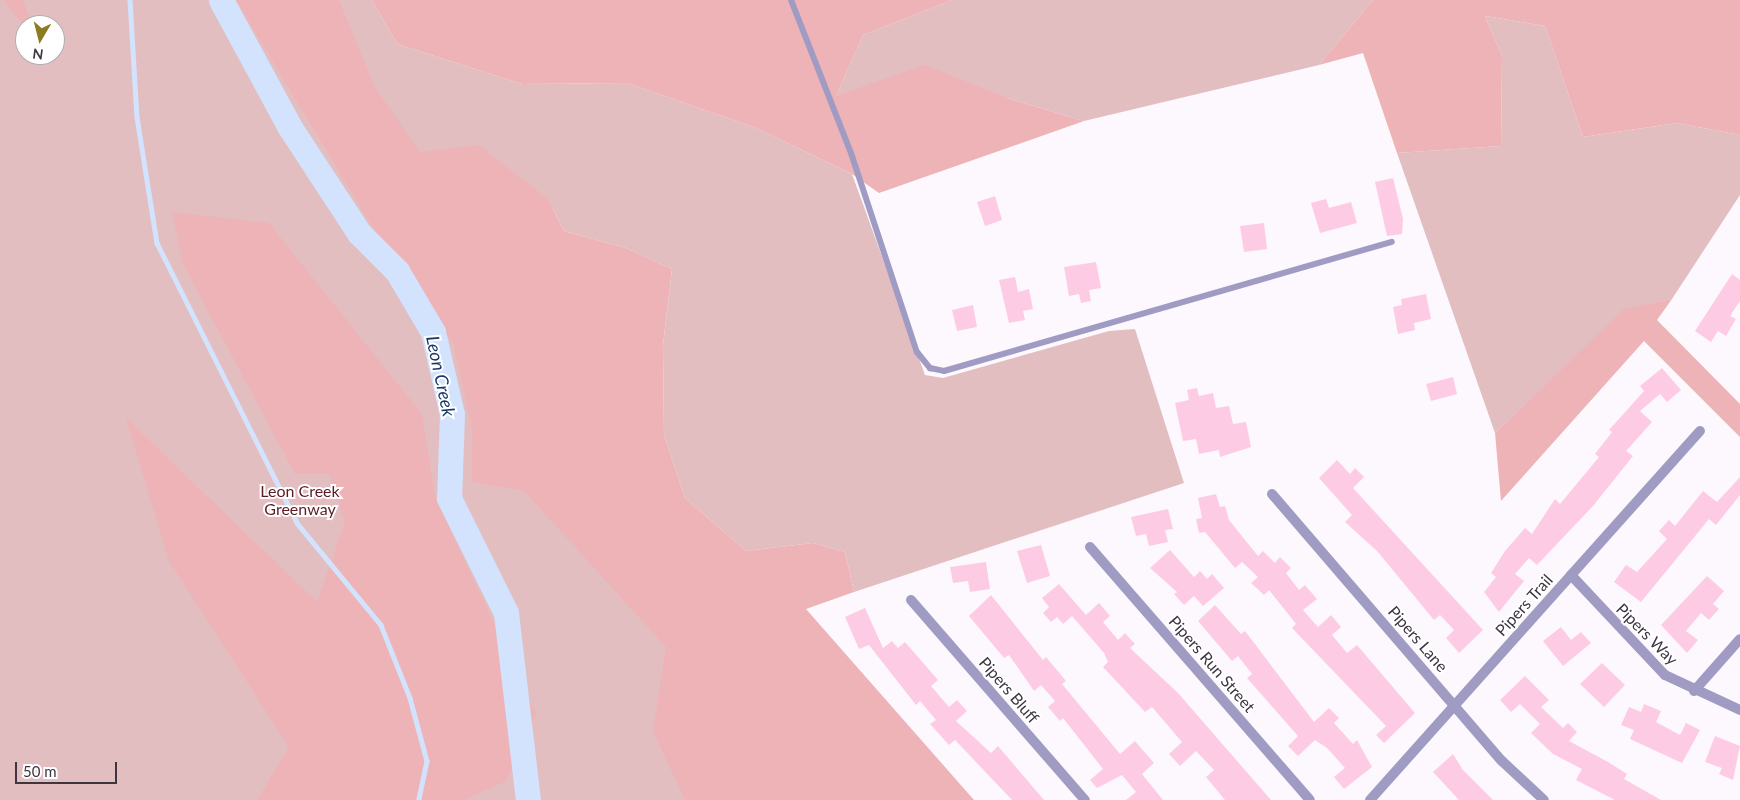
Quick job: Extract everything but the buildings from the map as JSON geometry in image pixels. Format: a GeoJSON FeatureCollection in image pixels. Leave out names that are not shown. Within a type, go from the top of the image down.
{"type":"FeatureCollection","features":[{"type":"Feature","properties":{"kind":"street","name":"Pipers Trail"},"geometry":{"type":"LineString","coordinates":[[1370,800],[1700,430]]}},
{"type":"Feature","properties":{"kind":"street","name":"Pipers Lane"},"geometry":{"type":"LineString","coordinates":[[1272,494],[1455,703],[1502,761],[1544,800]]}},
{"type":"Feature","properties":{"kind":"street","name":"Pipers Run Street"},"geometry":{"type":"LineString","coordinates":[[1090,547],[1310,800]]}},
{"type":"Feature","properties":{"kind":"street","name":"Pipers Way"},"geometry":{"type":"LineString","coordinates":[[1571,575],[1637,650],[1665,675],[1694,691],[1740,710]]}},
{"type":"Feature","properties":{"kind":"street","name":"Pipers Bluff"},"geometry":{"type":"LineString","coordinates":[[911,600],[1086,800]]}},
{"type":"Feature","properties":{"kind":"street"},"geometry":{"type":"LineString","coordinates":[[1694,691],[1740,639]]}},
{"type":"Feature","properties":{"kind":"lane"},"geometry":{"type":"LineString","coordinates":[[791,0],[852,153],[916,352],[930,368],[944,371],[1392,242]]}},
{"type":"Feature","properties":{"kind":"green space","name":"Leon Creek Greenway"},"geometry":{"type":"Polygon","coordinates":[[[0,0],[372,0],[397,44],[522,84],[627,83],[754,127],[852,174],[925,375],[943,378],[1109,331],[1135,329],[1184,483],[854,592],[845,552],[813,543],[746,551],[685,498],[664,435],[663,345],[672,269],[626,248],[564,231],[548,199],[708,557],[974,800],[0,800],[0,0]]]}},
{"type":"Feature","properties":{"kind":"green space"},"geometry":{"type":"Polygon","coordinates":[[[952,0],[1373,0],[1319,65],[1084,121],[1007,98],[836,96],[863,35],[952,0]]]}},
{"type":"Feature","properties":{"kind":"green space"},"geometry":{"type":"Polygon","coordinates":[[[1485,16],[1545,26],[1583,137],[1677,123],[1740,135],[1740,195],[1672,299],[1624,310],[1495,433],[1397,153],[1501,146],[1502,56],[1485,16]]]}},
{"type":"Feature","properties":{"kind":"shaded area"},"geometry":{"type":"Polygon","coordinates":[[[4,0],[23,0],[28,15],[15,15],[4,0]]]}},
{"type":"Feature","properties":{"kind":"shaded area"},"geometry":{"type":"Polygon","coordinates":[[[236,0],[339,0],[374,86],[420,152],[479,145],[548,199],[564,231],[626,248],[672,269],[663,345],[664,435],[685,498],[746,551],[813,543],[845,552],[854,592],[806,609],[974,800],[685,800],[653,731],[666,647],[524,491],[472,482],[472,428],[453,343],[379,238],[236,0]]]}},
{"type":"Feature","properties":{"kind":"shaded area"},"geometry":{"type":"Polygon","coordinates":[[[372,0],[952,0],[863,35],[836,96],[925,65],[1007,98],[1084,121],[879,193],[852,174],[754,127],[627,83],[522,84],[397,44],[372,0]]]}},
{"type":"Feature","properties":{"kind":"shaded area"},"geometry":{"type":"Polygon","coordinates":[[[1373,0],[1740,0],[1740,135],[1677,123],[1583,137],[1545,26],[1485,16],[1502,56],[1501,146],[1397,153],[1363,53],[1319,65],[1373,0]]]}},
{"type":"Feature","properties":{"kind":"shaded area"},"geometry":{"type":"Polygon","coordinates":[[[172,212],[269,223],[422,414],[435,497],[536,714],[506,781],[464,800],[257,800],[289,747],[169,561],[126,418],[317,602],[345,522],[329,474],[295,474],[183,264],[172,212]]]}},
{"type":"Feature","properties":{"kind":"shaded area"},"geometry":{"type":"Polygon","coordinates":[[[1672,299],[1657,320],[1740,404],[1740,437],[1644,341],[1501,501],[1495,433],[1624,309],[1672,299]]]}},
{"type":"Feature","properties":{"kind":"waterway"},"geometry":{"type":"LineString","coordinates":[[130,0],[137,117],[157,243],[297,523],[381,625],[410,698],[427,761],[419,800]]}},
{"type":"Feature","properties":{"kind":"waterway","name":"Leon Creek"},"geometry":{"type":"LineString","coordinates":[[221,0],[289,126],[359,233],[397,271],[433,332],[452,414],[449,498],[506,613],[528,800]]}}]}
